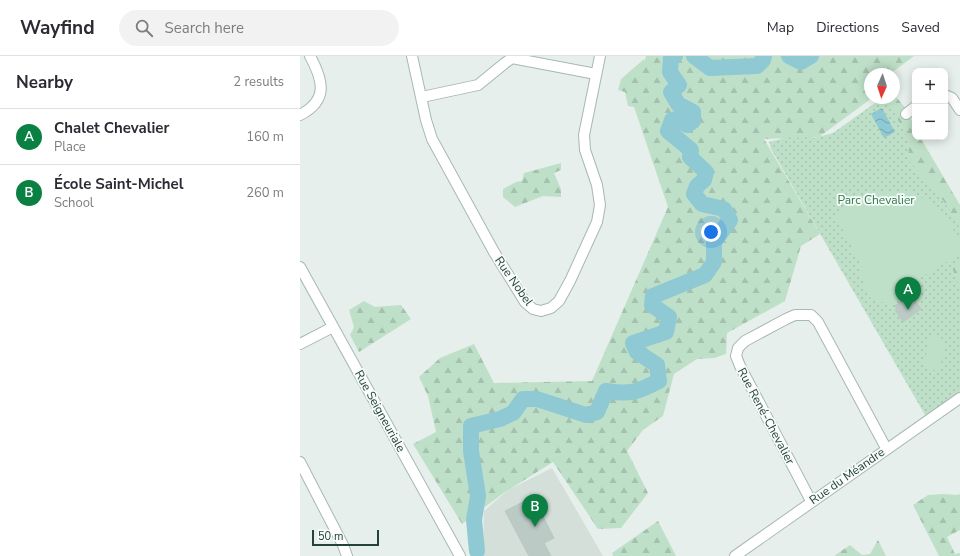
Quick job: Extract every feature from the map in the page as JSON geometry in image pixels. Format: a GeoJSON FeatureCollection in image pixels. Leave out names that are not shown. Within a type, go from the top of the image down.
{"type":"FeatureCollection","features":[{"type":"Feature","properties":{"kind":"street"},"geometry":{"type":"LineString","coordinates":[[300,115],[314,104],[321,95],[319,72],[310,56]]}},
{"type":"Feature","properties":{"kind":"street","name":"Rue Nobel"},"geometry":{"type":"LineString","coordinates":[[412,56],[422,96],[426,120],[432,139],[494,252],[525,302],[533,308],[541,311],[550,308],[559,301],[570,281],[597,222],[600,205],[597,185],[585,150],[584,135],[600,56]]}},
{"type":"Feature","properties":{"kind":"street"},"geometry":{"type":"LineString","coordinates":[[422,96],[478,85],[512,58],[596,74]]}},
{"type":"Feature","properties":{"kind":"street"},"geometry":{"type":"LineString","coordinates":[[948,96],[952,98],[960,110]]}},
{"type":"Feature","properties":{"kind":"street"},"geometry":{"type":"LineString","coordinates":[[906,114],[912,109]]}},
{"type":"Feature","properties":{"kind":"street","name":"Rue Seigneuriale"},"geometry":{"type":"LineString","coordinates":[[300,267],[460,556]]}},
{"type":"Feature","properties":{"kind":"street","name":"Rue René-Chevalier"},"geometry":{"type":"LineString","coordinates":[[811,501],[740,366],[736,356],[738,348],[745,341],[795,315],[811,315],[818,322],[886,448]]}},
{"type":"Feature","properties":{"kind":"street"},"geometry":{"type":"LineString","coordinates":[[300,344],[333,327]]}},
{"type":"Feature","properties":{"kind":"street","name":"Rue du Méandre"},"geometry":{"type":"LineString","coordinates":[[735,556],[886,448],[960,398]]}},
{"type":"Feature","properties":{"kind":"street"},"geometry":{"type":"LineString","coordinates":[[300,462],[347,556]]}},
{"type":"Feature","properties":{"kind":"shaded area"},"geometry":{"type":"Polygon","coordinates":[[[552,468],[603,556],[481,556],[483,555],[484,511],[508,490],[552,468]]]}},
{"type":"Feature","properties":{"kind":"green space"},"geometry":{"type":"Polygon","coordinates":[[[646,56],[914,56],[898,68],[864,68],[864,104],[819,137],[764,139],[820,234],[801,246],[785,301],[727,333],[726,354],[714,358],[697,359],[674,374],[663,416],[643,430],[627,451],[648,493],[621,528],[598,529],[553,462],[505,492],[462,524],[413,444],[436,432],[428,396],[419,377],[440,358],[474,344],[494,383],[592,381],[668,207],[634,107],[628,106],[625,92],[618,90],[621,79],[644,59],[644,62],[646,56]]]}},
{"type":"Feature","properties":{"kind":"green space"},"geometry":{"type":"Polygon","coordinates":[[[900,102],[912,119],[912,140],[922,140],[960,205],[960,229],[944,202],[909,161],[908,138],[889,104],[900,104],[900,102]]]}},
{"type":"Feature","properties":{"kind":"green space","name":"Parc Chevalier"},"geometry":{"type":"Polygon","coordinates":[[[874,104],[897,104],[912,130],[912,140],[918,140],[960,215],[960,398],[928,420],[771,149],[769,142],[803,133],[814,138],[833,133],[874,104]]]}},
{"type":"Feature","properties":{"kind":"green space"},"geometry":{"type":"Polygon","coordinates":[[[561,163],[561,170],[554,173],[561,189],[561,197],[543,196],[515,207],[503,197],[503,189],[516,182],[522,181],[524,173],[561,163]]]}},
{"type":"Feature","properties":{"kind":"green space"},"geometry":{"type":"Polygon","coordinates":[[[911,190],[944,213],[960,242],[960,254],[911,283],[914,289],[888,304],[871,299],[858,272],[863,269],[835,214],[869,194],[911,190]]]}},
{"type":"Feature","properties":{"kind":"green space"},"geometry":{"type":"Polygon","coordinates":[[[960,261],[960,288],[951,265],[960,261]]]}},
{"type":"Feature","properties":{"kind":"green space"},"geometry":{"type":"Polygon","coordinates":[[[364,301],[375,307],[401,305],[411,319],[359,352],[350,335],[354,327],[349,310],[364,301]]]}},
{"type":"Feature","properties":{"kind":"green space"},"geometry":{"type":"Polygon","coordinates":[[[929,336],[945,339],[940,371],[924,368],[929,336]]]}},
{"type":"Feature","properties":{"kind":"green space"},"geometry":{"type":"Polygon","coordinates":[[[960,494],[960,530],[947,537],[955,554],[960,553],[960,556],[939,556],[913,505],[928,495],[960,494]]]}},
{"type":"Feature","properties":{"kind":"green space"},"geometry":{"type":"Polygon","coordinates":[[[658,521],[676,556],[613,556],[612,553],[658,521]]]}},
{"type":"Feature","properties":{"kind":"green space"},"geometry":{"type":"Polygon","coordinates":[[[878,540],[886,556],[834,556],[850,545],[862,555],[870,554],[878,540]]]}},
{"type":"Feature","properties":{"kind":"water"},"geometry":{"type":"Polygon","coordinates":[[[882,108],[895,132],[884,138],[871,114],[882,108]]]}},
{"type":"Feature","properties":{"kind":"building"},"geometry":{"type":"Polygon","coordinates":[[[912,297],[921,309],[903,322],[895,310],[897,309],[895,306],[904,299],[906,301],[912,297]]]}},
{"type":"Feature","properties":{"kind":"building"},"geometry":{"type":"Polygon","coordinates":[[[533,497],[554,538],[544,543],[551,556],[529,556],[505,511],[533,497]]]}},
{"type":"Feature","properties":{"kind":"waterway"},"geometry":{"type":"LineString","coordinates":[[477,551],[474,520],[478,496],[471,451],[471,426],[500,419],[513,413],[523,399],[537,399],[586,415],[597,412],[606,391],[622,393],[634,392],[659,381],[657,365],[637,352],[633,343],[666,332],[669,317],[652,305],[653,296],[705,275],[714,262],[714,242],[730,220],[724,209],[702,204],[694,194],[697,186],[704,180],[706,172],[690,157],[691,150],[668,131],[672,120],[676,119],[687,125],[693,121],[693,112],[678,104],[671,92],[679,85],[670,72],[671,58],[675,56]]}},
{"type":"Feature","properties":{"kind":"waterway"},"geometry":{"type":"LineString","coordinates":[[694,56],[710,68],[757,66],[763,60],[764,56]]}},
{"type":"Feature","properties":{"kind":"waterway"},"geometry":{"type":"LineString","coordinates":[[789,56],[801,62],[811,56]]}},
{"type":"Feature","properties":{"kind":"place","name":"Chalet Chevalier"},"geometry":{"type":"Point","coordinates":[908,310]}},
{"type":"Feature","properties":{"kind":"place","name":"École Saint-Michel"},"geometry":{"type":"Point","coordinates":[535,527]}}]}
